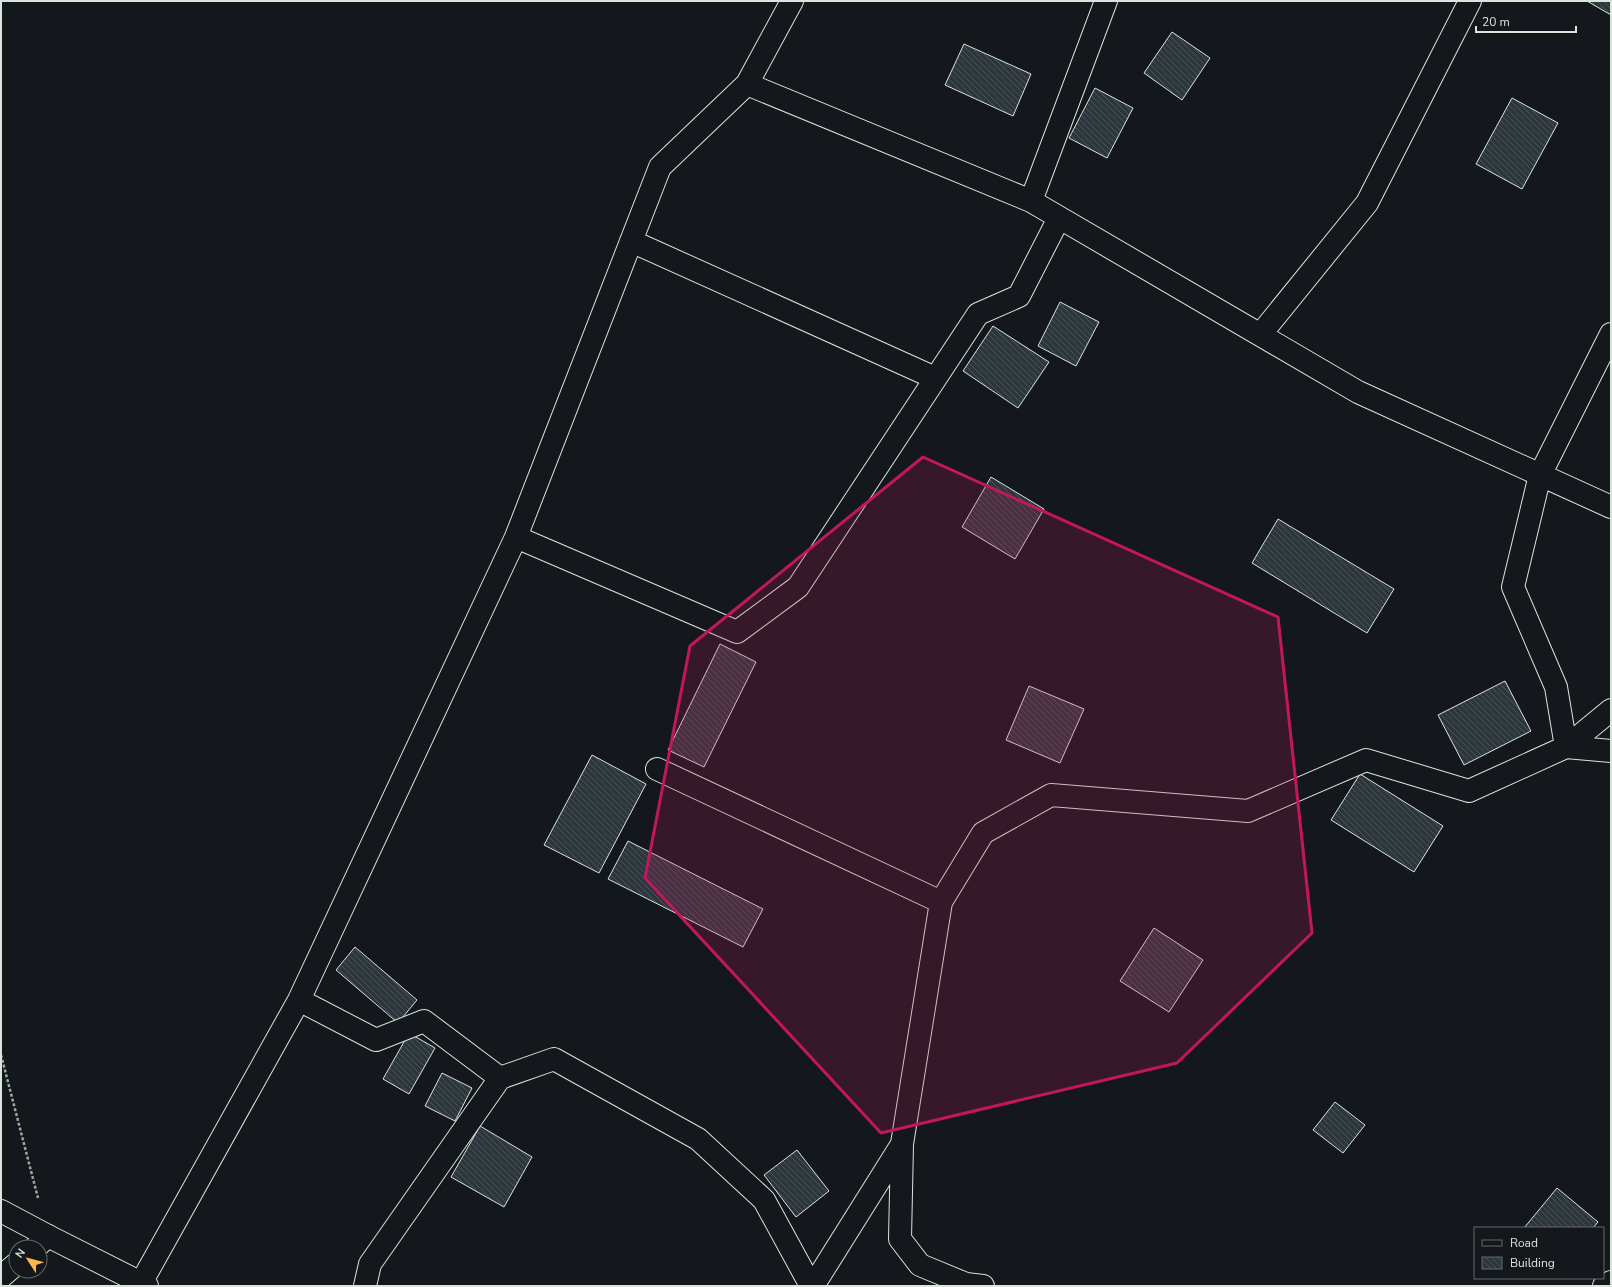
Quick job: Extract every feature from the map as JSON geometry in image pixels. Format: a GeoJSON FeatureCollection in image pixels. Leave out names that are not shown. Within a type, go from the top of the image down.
{"type":"FeatureCollection","features":[{"type":"Feature","properties":{"kind":"street"},"geometry":{"type":"LineString","coordinates":[[48,1244],[144,1284],[299,1000],[516,538],[660,168],[747,84],[792,1]]}},
{"type":"Feature","properties":{"kind":"street"},"geometry":{"type":"LineString","coordinates":[[1031,201],[1106,1]]}},
{"type":"Feature","properties":{"kind":"street"},"geometry":{"type":"LineString","coordinates":[[1260,335],[1367,203],[1470,1]]}},
{"type":"Feature","properties":{"kind":"street"},"geometry":{"type":"LineString","coordinates":[[747,84],[1031,201],[1358,392],[1611,507]]}},
{"type":"Feature","properties":{"kind":"street"},"geometry":{"type":"LineString","coordinates":[[516,538],[737,632],[798,587],[978,314],[1019,296],[1059,218]]}},
{"type":"Feature","properties":{"kind":"street"},"geometry":{"type":"LineString","coordinates":[[631,241],[935,378]]}},
{"type":"Feature","properties":{"kind":"street"},"geometry":{"type":"LineString","coordinates":[[1566,747],[1556,687],[1513,587],[1540,475],[1611,334]]}},
{"type":"Feature","properties":{"kind":"street"},"geometry":{"type":"LineString","coordinates":[[983,1286],[966,1284],[920,1265],[900,1239],[902,1144],[941,902],[983,833],[1051,795],[1248,811],[1366,760],[1468,791],[1566,747],[1611,710]]}},
{"type":"Feature","properties":{"kind":"street"},"geometry":{"type":"LineString","coordinates":[[1566,747],[1611,751]]}},
{"type":"Feature","properties":{"kind":"street"},"geometry":{"type":"LineString","coordinates":[[657,769],[941,902]]}},
{"type":"Feature","properties":{"kind":"street"},"geometry":{"type":"LineString","coordinates":[[299,1000],[376,1040],[424,1021],[500,1078]]}},
{"type":"Feature","properties":{"kind":"street"},"geometry":{"type":"LineString","coordinates":[[365,1286],[370,1264],[500,1078],[554,1059],[698,1139],[764,1200],[812,1286],[902,1144]]}},
{"type":"Feature","properties":{"kind":"street"},"geometry":{"type":"LineString","coordinates":[[1,1211],[38,1239]]}},
{"type":"Feature","properties":{"kind":"street"},"geometry":{"type":"LineString","coordinates":[[1604,1286],[1611,1282]]}},
{"type":"Feature","properties":{"kind":"path"},"geometry":{"type":"LineString","coordinates":[[1,1055],[41,1239]]}},
{"type":"Feature","properties":{"kind":"highlighted area"},"geometry":{"type":"Polygon","coordinates":[[[923,457],[1278,617],[1312,933],[1177,1063],[881,1133],[645,878],[690,646],[923,457]]]}},
{"type":"Feature","properties":{"kind":"building"},"geometry":{"type":"Polygon","coordinates":[[[1587,1],[1611,1],[1611,15],[1587,1]]]}},
{"type":"Feature","properties":{"kind":"building"},"geometry":{"type":"Polygon","coordinates":[[[1172,32],[1210,58],[1182,100],[1144,73],[1172,32]]]}},
{"type":"Feature","properties":{"kind":"building"},"geometry":{"type":"Polygon","coordinates":[[[964,44],[1031,74],[1013,116],[945,85],[964,44]]]}},
{"type":"Feature","properties":{"kind":"building"},"geometry":{"type":"Polygon","coordinates":[[[1095,88],[1133,108],[1107,158],[1069,138],[1095,88]]]}},
{"type":"Feature","properties":{"kind":"building"},"geometry":{"type":"Polygon","coordinates":[[[1512,98],[1558,123],[1522,189],[1476,164],[1512,98]]]}},
{"type":"Feature","properties":{"kind":"building"},"geometry":{"type":"Polygon","coordinates":[[[1060,302],[1099,322],[1076,366],[1038,346],[1060,302]]]}},
{"type":"Feature","properties":{"kind":"building"},"geometry":{"type":"Polygon","coordinates":[[[993,326],[1049,362],[1018,408],[963,371],[993,326]]]}},
{"type":"Feature","properties":{"kind":"building"},"geometry":{"type":"Polygon","coordinates":[[[991,477],[1044,509],[1015,559],[962,527],[991,477]]]}},
{"type":"Feature","properties":{"kind":"building"},"geometry":{"type":"Polygon","coordinates":[[[1278,519],[1394,589],[1367,633],[1252,563],[1278,519]]]}},
{"type":"Feature","properties":{"kind":"building"},"geometry":{"type":"Polygon","coordinates":[[[720,644],[756,662],[704,767],[668,750],[720,644]]]}},
{"type":"Feature","properties":{"kind":"building"},"geometry":{"type":"Polygon","coordinates":[[[1505,681],[1531,731],[1464,765],[1438,715],[1505,681]]]}},
{"type":"Feature","properties":{"kind":"building"},"geometry":{"type":"Polygon","coordinates":[[[1029,686],[1084,709],[1060,763],[1006,740],[1029,686]]]}},
{"type":"Feature","properties":{"kind":"building"},"geometry":{"type":"Polygon","coordinates":[[[592,755],[646,784],[599,873],[544,845],[592,755]]]}},
{"type":"Feature","properties":{"kind":"building"},"geometry":{"type":"Polygon","coordinates":[[[1360,774],[1443,826],[1414,872],[1331,820],[1360,774]]]}},
{"type":"Feature","properties":{"kind":"building"},"geometry":{"type":"Polygon","coordinates":[[[628,841],[763,909],[743,947],[608,879],[628,841]]]}},
{"type":"Feature","properties":{"kind":"building"},"geometry":{"type":"Polygon","coordinates":[[[1154,928],[1203,960],[1169,1012],[1120,981],[1154,928]]]}},
{"type":"Feature","properties":{"kind":"building"},"geometry":{"type":"Polygon","coordinates":[[[355,947],[417,1000],[398,1023],[336,970],[355,947]]]}},
{"type":"Feature","properties":{"kind":"building"},"geometry":{"type":"Polygon","coordinates":[[[409,1033],[435,1048],[409,1094],[383,1079],[409,1033]]]}},
{"type":"Feature","properties":{"kind":"building"},"geometry":{"type":"Polygon","coordinates":[[[442,1073],[472,1088],[455,1121],[425,1106],[442,1073]]]}},
{"type":"Feature","properties":{"kind":"building"},"geometry":{"type":"Polygon","coordinates":[[[1335,1102],[1365,1125],[1343,1153],[1313,1130],[1335,1102]]]}},
{"type":"Feature","properties":{"kind":"building"},"geometry":{"type":"Polygon","coordinates":[[[480,1126],[532,1157],[504,1207],[451,1177],[480,1126]]]}},
{"type":"Feature","properties":{"kind":"building"},"geometry":{"type":"Polygon","coordinates":[[[797,1150],[829,1191],[796,1217],[764,1175],[797,1150]]]}},
{"type":"Feature","properties":{"kind":"building"},"geometry":{"type":"Polygon","coordinates":[[[1557,1188],[1598,1222],[1594,1227],[1525,1227],[1557,1188]]]}}]}
